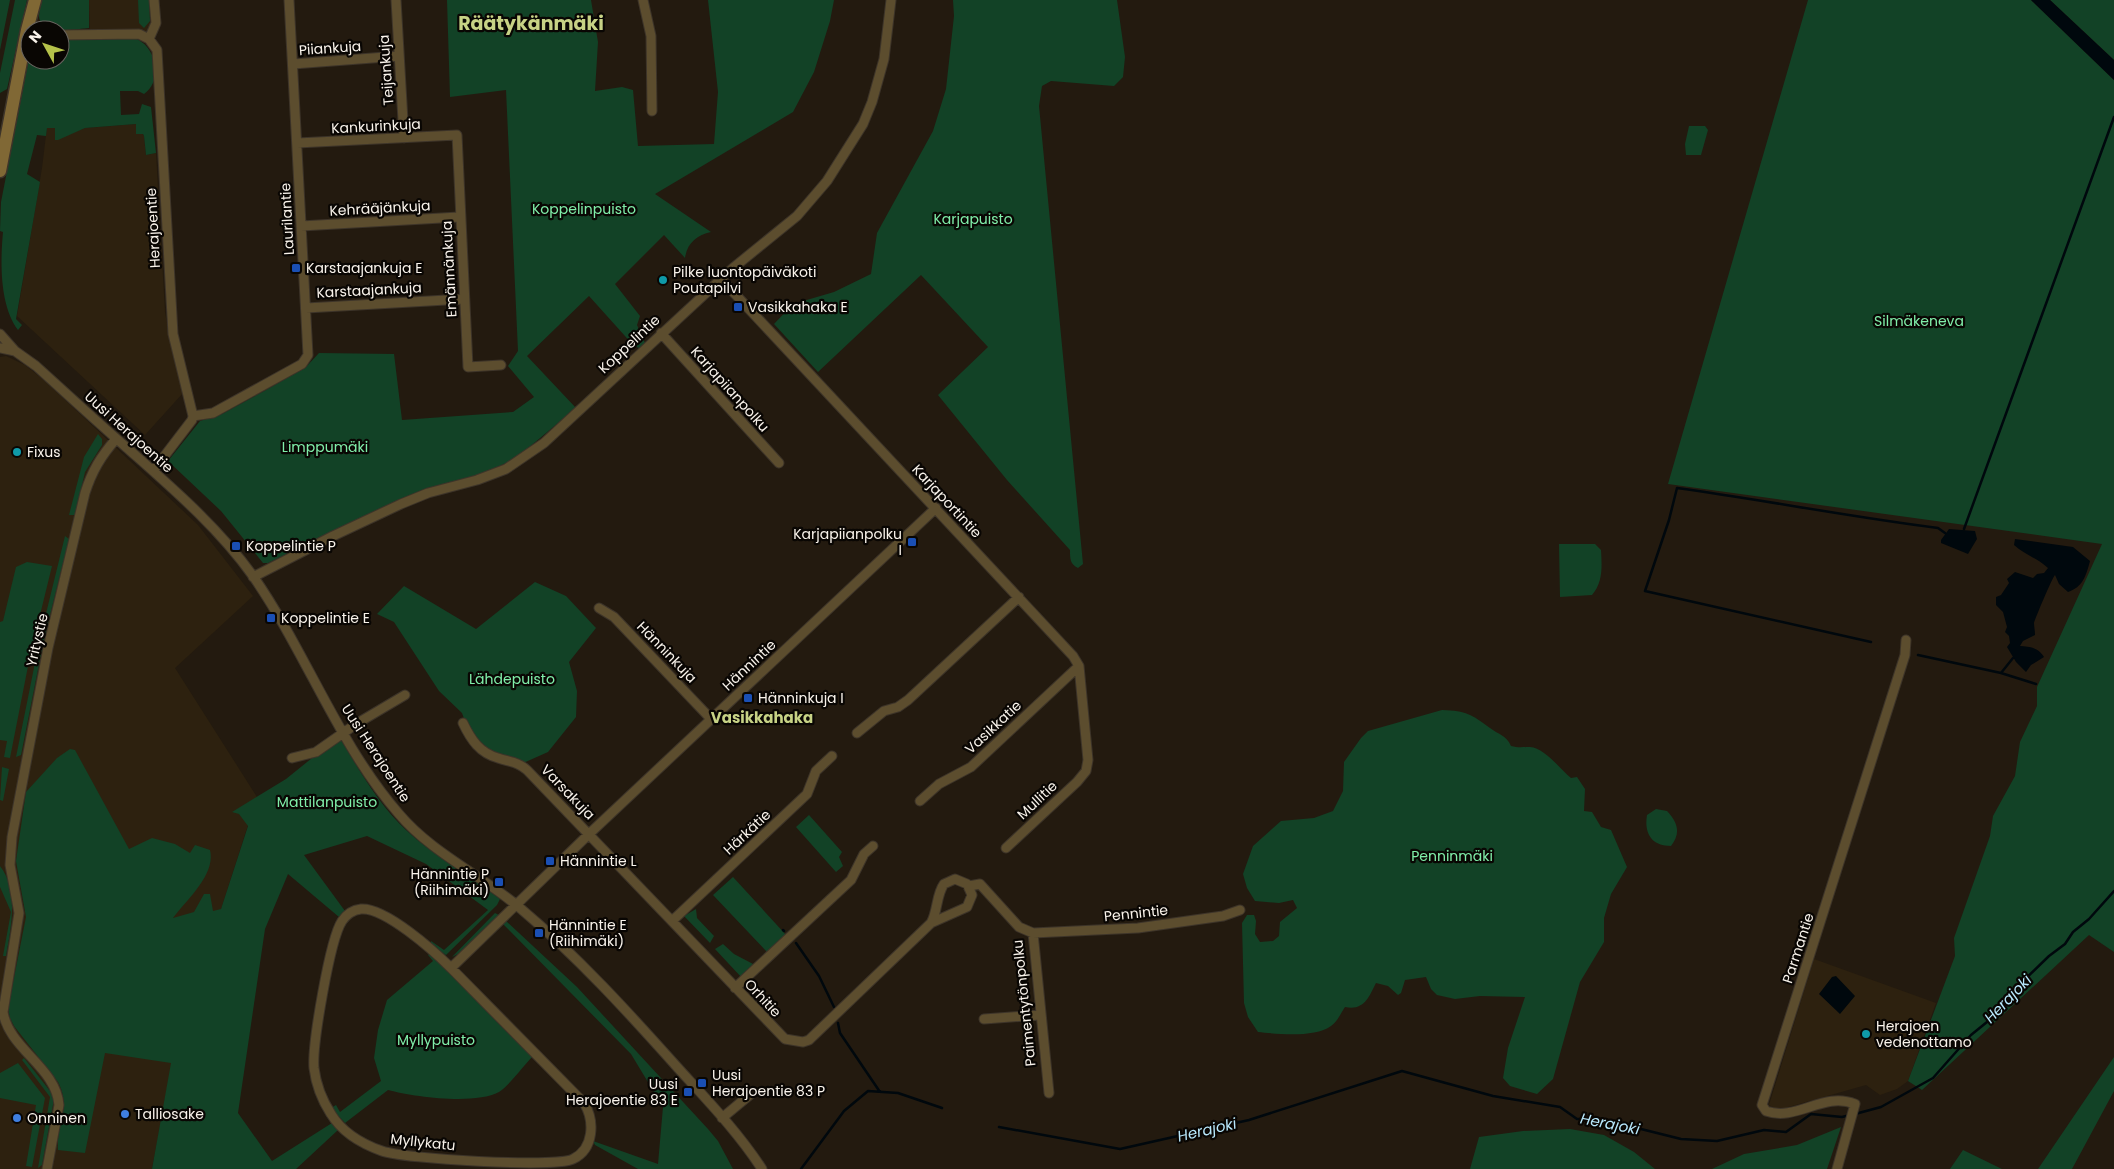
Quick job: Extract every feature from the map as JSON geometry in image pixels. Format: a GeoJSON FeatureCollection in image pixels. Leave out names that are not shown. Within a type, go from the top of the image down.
{"type":"FeatureCollection","features":[{"type":"Feature","properties":{"kind":"street"},"geometry":{"type":"LineString","coordinates":[[30,20],[35,0]]}},
{"type":"Feature","properties":{"kind":"street"},"geometry":{"type":"LineString","coordinates":[[70,35],[138,34],[149,39],[156,23],[154,0]]}},
{"type":"Feature","properties":{"kind":"street","name":"Laurilantie"},"geometry":{"type":"LineString","coordinates":[[193,416],[213,412],[302,364],[308,354],[289,0]]}},
{"type":"Feature","properties":{"kind":"street","name":"Teijankuja"},"geometry":{"type":"LineString","coordinates":[[396,0],[404,138]]}},
{"type":"Feature","properties":{"kind":"street"},"geometry":{"type":"LineString","coordinates":[[643,0],[651,36],[652,111]]}},
{"type":"Feature","properties":{"kind":"street","name":"Koppelintie"},"geometry":{"type":"LineString","coordinates":[[253,577],[333,536],[402,504],[428,493],[478,480],[506,469],[558,430],[721,279],[797,216],[813,199],[863,124],[878,80],[888,41],[891,0]]}},
{"type":"Feature","properties":{"kind":"street","name":"Herajoentie"},"geometry":{"type":"LineString","coordinates":[[149,39],[157,50],[174,334],[193,416]]}},
{"type":"Feature","properties":{"kind":"street","name":"Piiankuja"},"geometry":{"type":"LineString","coordinates":[[293,64],[399,56]]}},
{"type":"Feature","properties":{"kind":"street"},"geometry":{"type":"LineString","coordinates":[[0,171],[20,70]]}},
{"type":"Feature","properties":{"kind":"street","name":"Kankurinkuja"},"geometry":{"type":"LineString","coordinates":[[297,144],[457,135]]}},
{"type":"Feature","properties":{"kind":"street","name":"Emännänkuja"},"geometry":{"type":"LineString","coordinates":[[457,135],[468,368],[501,366]]}},
{"type":"Feature","properties":{"kind":"street","name":"Kehrääjänkuja"},"geometry":{"type":"LineString","coordinates":[[301,226],[460,217]]}},
{"type":"Feature","properties":{"kind":"street","name":"Karjaportintie"},"geometry":{"type":"LineString","coordinates":[[721,279],[1073,656],[1079,666]]}},
{"type":"Feature","properties":{"kind":"street","name":"Karstaajankuja"},"geometry":{"type":"LineString","coordinates":[[306,308],[464,298]]}},
{"type":"Feature","properties":{"kind":"street","name":"Karjapiianpolku"},"geometry":{"type":"LineString","coordinates":[[661,333],[779,463]]}},
{"type":"Feature","properties":{"kind":"street","name":"Uusi Herajoentie"},"geometry":{"type":"LineString","coordinates":[[0,334],[16,351],[36,366],[207,523],[253,577],[285,628],[344,734],[381,791],[410,826],[428,842],[516,904],[564,947],[627,1012],[722,1118],[762,1169]]}},
{"type":"Feature","properties":{"kind":"street","name":"Uusi Herajoentie"},"geometry":{"type":"LineString","coordinates":[[0,348],[16,351]]}},
{"type":"Feature","properties":{"kind":"street"},"geometry":{"type":"LineString","coordinates":[[153,472],[192,420],[193,416]]}},
{"type":"Feature","properties":{"kind":"street","name":"Yritystie"},"geometry":{"type":"LineString","coordinates":[[5,856],[42,677],[85,493],[91,472],[101,456],[116,439]]}},
{"type":"Feature","properties":{"kind":"street","name":"Hännintie"},"geometry":{"type":"LineString","coordinates":[[516,904],[936,508]]}},
{"type":"Feature","properties":{"kind":"street"},"geometry":{"type":"LineString","coordinates":[[858,733],[884,710],[898,707],[908,700],[1018,597]]}},
{"type":"Feature","properties":{"kind":"street","name":"Hänninkuja"},"geometry":{"type":"LineString","coordinates":[[600,608],[614,617],[711,719]]}},
{"type":"Feature","properties":{"kind":"street","name":"Parmantie"},"geometry":{"type":"LineString","coordinates":[[1837,1169],[1855,1104],[1834,1100],[1782,1114],[1766,1111],[1762,1105],[1905,654],[1906,640]]}},
{"type":"Feature","properties":{"kind":"street","name":"Mullitie"},"geometry":{"type":"LineString","coordinates":[[1006,848],[1077,782],[1086,770],[1088,760],[1079,666]]}},
{"type":"Feature","properties":{"kind":"street","name":"Vasikkatie"},"geometry":{"type":"LineString","coordinates":[[920,801],[940,784],[971,767],[1079,666]]}},
{"type":"Feature","properties":{"kind":"street"},"geometry":{"type":"LineString","coordinates":[[292,758],[316,752],[356,724],[405,696]]}},
{"type":"Feature","properties":{"kind":"street","name":"Varsakuja"},"geometry":{"type":"LineString","coordinates":[[463,723],[480,750],[494,757],[521,764],[589,834]]}},
{"type":"Feature","properties":{"kind":"street","name":"Härkätie"},"geometry":{"type":"LineString","coordinates":[[672,921],[807,794],[816,771],[832,756]]}},
{"type":"Feature","properties":{"kind":"street","name":"Orhitie"},"geometry":{"type":"LineString","coordinates":[[589,834],[780,1036],[791,1041],[803,1042],[816,1034],[931,923],[936,915],[940,893],[944,884],[955,879],[969,886],[972,898],[967,907],[931,923]]}},
{"type":"Feature","properties":{"kind":"street"},"geometry":{"type":"LineString","coordinates":[[735,988],[851,880],[864,854],[873,846]]}},
{"type":"Feature","properties":{"kind":"street"},"geometry":{"type":"LineString","coordinates":[[5,856],[19,914],[3,1012],[8,1027],[50,1080],[58,1097],[59,1105],[47,1169]]}},
{"type":"Feature","properties":{"kind":"street","name":"Paimentytönpolku"},"geometry":{"type":"LineString","coordinates":[[969,886],[980,884],[1019,928],[1033,933],[1049,1093]]}},
{"type":"Feature","properties":{"kind":"street"},"geometry":{"type":"LineString","coordinates":[[451,968],[516,904]]}},
{"type":"Feature","properties":{"kind":"street","name":"Myllykatu"},"geometry":{"type":"LineString","coordinates":[[360,910],[377,913],[432,950],[451,968],[584,1103],[591,1121],[590,1136],[585,1148],[575,1158],[554,1163],[434,1158],[396,1154],[360,1141],[332,1116],[320,1096],[315,1075],[314,1056],[330,958],[336,934],[342,920],[350,913],[360,910]]}},
{"type":"Feature","properties":{"kind":"street","name":"Pennintie"},"geometry":{"type":"LineString","coordinates":[[1033,933],[1138,928],[1223,916],[1240,910]]}},
{"type":"Feature","properties":{"kind":"street"},"geometry":{"type":"LineString","coordinates":[[984,1018],[1040,1015]]}},
{"type":"Feature","properties":{"kind":"street"},"geometry":{"type":"LineString","coordinates":[[722,1118],[752,1093]]}},
{"type":"Feature","properties":{"kind":"shaded area"},"geometry":{"type":"Polygon","coordinates":[[[89,0],[149,0],[151,39],[90,39],[89,0]]]}},
{"type":"Feature","properties":{"kind":"shaded area"},"geometry":{"type":"Polygon","coordinates":[[[2031,0],[2050,0],[2114,60],[2114,80],[2031,0]]]}},
{"type":"Feature","properties":{"kind":"shaded area"},"geometry":{"type":"Polygon","coordinates":[[[136,124],[144,136],[146,155],[156,153],[165,312],[171,346],[183,393],[145,435],[17,316],[47,127],[55,128],[55,140],[85,128],[136,124]]]}},
{"type":"Feature","properties":{"kind":"shaded area"},"geometry":{"type":"Polygon","coordinates":[[[6,356],[25,365],[44,380],[198,525],[253,596],[175,668],[257,797],[172,1062],[152,1169],[0,1169],[0,357],[6,356]]]}},
{"type":"Feature","properties":{"kind":"shaded area"},"geometry":{"type":"Polygon","coordinates":[[[1949,529],[1975,531],[1977,539],[1968,554],[1941,543],[1949,529]]]}},
{"type":"Feature","properties":{"kind":"shaded area"},"geometry":{"type":"Polygon","coordinates":[[[2015,539],[2073,547],[2090,561],[2083,580],[2073,590],[2068,592],[2059,584],[2055,575],[2053,578],[2034,623],[2035,635],[2023,641],[2020,646],[2036,649],[2044,657],[2031,665],[2026,672],[2016,662],[2007,647],[2010,643],[2009,636],[2005,632],[2007,627],[2003,612],[1996,605],[1996,597],[2001,595],[2009,583],[2007,579],[2015,572],[2033,578],[2037,574],[2044,573],[2048,568],[2014,545],[2015,539]]]}},
{"type":"Feature","properties":{"kind":"shaded area"},"geometry":{"type":"Polygon","coordinates":[[[1814,959],[1936,1003],[1908,1081],[1897,1089],[1880,1095],[1866,1085],[1778,1110],[1769,1105],[1814,959]]]}},
{"type":"Feature","properties":{"kind":"shaded area"},"geometry":{"type":"Polygon","coordinates":[[[1836,976],[1855,996],[1840,1014],[1819,994],[1832,977],[1836,976]]]}},
{"type":"Feature","properties":{"kind":"green space"},"geometry":{"type":"Polygon","coordinates":[[[0,0],[10,0],[0,50],[0,0]]]}},
{"type":"Feature","properties":{"kind":"green space"},"geometry":{"type":"Polygon","coordinates":[[[15,0],[27,0],[23,20],[20,20],[20,31],[7,89],[0,93],[0,73],[15,0]]]}},
{"type":"Feature","properties":{"kind":"green space"},"geometry":{"type":"Polygon","coordinates":[[[42,0],[89,0],[89,28],[70,30],[70,20],[40,20],[42,0]]]}},
{"type":"Feature","properties":{"kind":"green space"},"geometry":{"type":"Polygon","coordinates":[[[138,0],[149,0],[150,21],[144,28],[139,23],[138,0]]]}},
{"type":"Feature","properties":{"kind":"green space","name":"Koppelinpuisto"},"geometry":{"type":"Polygon","coordinates":[[[447,0],[591,0],[598,42],[595,91],[622,87],[633,90],[638,146],[714,144],[718,92],[708,0],[834,0],[830,21],[814,72],[793,112],[655,194],[711,232],[701,235],[690,244],[685,258],[664,235],[615,284],[640,316],[637,325],[645,343],[639,348],[634,346],[589,296],[527,356],[576,408],[515,459],[486,472],[392,503],[268,563],[263,563],[221,511],[168,461],[200,421],[222,414],[266,390],[306,367],[319,353],[394,354],[402,420],[513,412],[534,397],[508,366],[518,351],[506,90],[450,97],[447,0]]]}},
{"type":"Feature","properties":{"kind":"green space","name":"Karjapuisto"},"geometry":{"type":"Polygon","coordinates":[[[953,0],[1117,0],[1125,57],[1123,77],[1114,86],[1051,81],[1042,86],[1039,106],[1083,564],[1078,568],[1071,561],[1070,550],[1007,480],[938,395],[988,347],[921,275],[818,372],[774,324],[793,304],[834,292],[871,274],[877,233],[933,131],[946,89],[954,16],[953,0]]]}},
{"type":"Feature","properties":{"kind":"green space","name":"Silmäkeneva"},"geometry":{"type":"Polygon","coordinates":[[[1808,0],[2031,0],[2114,80],[2114,952],[2089,935],[1922,1090],[1908,1081],[1955,956],[1954,938],[1990,836],[1993,816],[2015,776],[2020,742],[2037,706],[2037,687],[2102,544],[1668,484],[1808,0]]]}},
{"type":"Feature","properties":{"kind":"green space"},"geometry":{"type":"Polygon","coordinates":[[[2050,0],[2114,0],[2114,60],[2050,0]]]}},
{"type":"Feature","properties":{"kind":"green space"},"geometry":{"type":"Polygon","coordinates":[[[134,38],[148,48],[155,63],[154,80],[144,94],[138,91],[120,91],[121,115],[139,114],[142,104],[151,107],[156,153],[146,155],[144,136],[143,134],[136,134],[136,124],[85,128],[58,140],[55,140],[55,128],[47,128],[46,136],[37,135],[27,174],[40,182],[16,319],[22,325],[18,330],[8,309],[3,284],[3,232],[0,231],[1,202],[27,70],[70,70],[70,39],[134,38]]]}},
{"type":"Feature","properties":{"kind":"green space"},"geometry":{"type":"Polygon","coordinates":[[[1689,126],[1705,126],[1708,130],[1701,155],[1686,155],[1685,144],[1689,126]]]}},
{"type":"Feature","properties":{"kind":"green space"},"geometry":{"type":"Polygon","coordinates":[[[98,434],[102,439],[102,445],[85,472],[75,515],[69,515],[84,457],[98,434]]]}},
{"type":"Feature","properties":{"kind":"green space"},"geometry":{"type":"Polygon","coordinates":[[[65,536],[69,539],[44,639],[21,755],[16,757],[40,638],[65,536]]]}},
{"type":"Feature","properties":{"kind":"green space"},"geometry":{"type":"Polygon","coordinates":[[[1559,544],[1595,544],[1601,550],[1600,580],[1592,595],[1560,597],[1559,544]]]}},
{"type":"Feature","properties":{"kind":"green space"},"geometry":{"type":"Polygon","coordinates":[[[27,562],[52,566],[30,656],[10,758],[4,757],[7,741],[0,740],[0,622],[3,621],[16,567],[27,562]]]}},
{"type":"Feature","properties":{"kind":"green space","name":"Lähdepuisto"},"geometry":{"type":"Polygon","coordinates":[[[535,582],[566,596],[596,628],[569,662],[577,691],[576,717],[548,752],[521,764],[499,759],[471,738],[462,713],[439,691],[394,622],[377,614],[404,586],[476,629],[535,582]]]}},
{"type":"Feature","properties":{"kind":"green space","name":"Penninmäki"},"geometry":{"type":"Polygon","coordinates":[[[1442,710],[1463,712],[1473,716],[1505,737],[1511,746],[1536,748],[1547,755],[1571,778],[1577,777],[1585,789],[1584,811],[1592,812],[1601,827],[1611,830],[1627,867],[1611,894],[1604,918],[1604,942],[1580,982],[1553,1079],[1537,1094],[1510,1086],[1503,1078],[1508,1048],[1525,997],[1480,996],[1455,999],[1437,995],[1431,989],[1426,977],[1405,980],[1401,993],[1398,995],[1388,986],[1376,983],[1365,1002],[1361,1005],[1352,1008],[1345,1007],[1331,1026],[1324,1030],[1306,1034],[1258,1032],[1248,1017],[1244,1003],[1242,923],[1247,915],[1254,915],[1256,921],[1255,934],[1260,942],[1273,941],[1279,936],[1280,922],[1297,908],[1293,900],[1279,903],[1255,901],[1247,888],[1243,874],[1253,846],[1281,821],[1314,818],[1333,811],[1343,791],[1344,762],[1368,731],[1442,710]]]}},
{"type":"Feature","properties":{"kind":"green space","name":"Mattilanpuisto"},"geometry":{"type":"Polygon","coordinates":[[[341,740],[370,787],[396,820],[417,840],[500,899],[497,905],[446,955],[431,945],[431,941],[444,950],[488,910],[426,864],[367,836],[304,855],[345,911],[339,917],[288,874],[265,929],[238,1113],[272,1161],[332,1123],[338,1130],[296,1169],[152,1169],[171,1063],[105,1053],[85,1153],[58,1150],[59,1132],[64,1109],[62,1092],[58,1082],[14,1026],[8,1008],[26,917],[16,861],[26,792],[57,758],[70,749],[75,750],[129,849],[152,838],[175,844],[190,853],[195,845],[210,850],[209,869],[199,887],[173,918],[194,912],[204,894],[210,894],[213,911],[221,909],[248,826],[239,814],[232,812],[286,779],[317,754],[341,740]]]}},
{"type":"Feature","properties":{"kind":"green space"},"geometry":{"type":"Polygon","coordinates":[[[2,767],[9,769],[3,801],[0,800],[2,767]]]}},
{"type":"Feature","properties":{"kind":"green space"},"geometry":{"type":"Polygon","coordinates":[[[1656,809],[1667,811],[1676,824],[1676,837],[1671,846],[1658,844],[1648,833],[1647,815],[1656,809]]]}},
{"type":"Feature","properties":{"kind":"green space"},"geometry":{"type":"Polygon","coordinates":[[[809,815],[842,852],[839,857],[843,866],[836,872],[796,827],[809,815]]]}},
{"type":"Feature","properties":{"kind":"green space"},"geometry":{"type":"Polygon","coordinates":[[[0,866],[10,886],[12,898],[11,922],[6,956],[3,956],[11,912],[0,887],[0,866]]]}},
{"type":"Feature","properties":{"kind":"green space"},"geometry":{"type":"Polygon","coordinates":[[[733,877],[787,936],[768,953],[713,895],[733,877]]]}},
{"type":"Feature","properties":{"kind":"green space"},"geometry":{"type":"Polygon","coordinates":[[[696,909],[697,918],[714,936],[710,943],[684,916],[696,909]]]}},
{"type":"Feature","properties":{"kind":"green space"},"geometry":{"type":"Polygon","coordinates":[[[495,913],[499,915],[462,952],[452,957],[495,913]]]}},
{"type":"Feature","properties":{"kind":"green space"},"geometry":{"type":"Polygon","coordinates":[[[506,921],[577,987],[708,1129],[718,1141],[733,1169],[638,1169],[595,1145],[593,1141],[658,1164],[663,1107],[631,1054],[502,923],[506,921]]]}},
{"type":"Feature","properties":{"kind":"green space"},"geometry":{"type":"Polygon","coordinates":[[[723,944],[734,954],[755,965],[742,978],[715,949],[723,944]]]}},
{"type":"Feature","properties":{"kind":"green space","name":"Myllypuisto"},"geometry":{"type":"Polygon","coordinates":[[[430,953],[533,1056],[503,1089],[488,1096],[460,1099],[428,1097],[388,1090],[345,1123],[331,1108],[336,1105],[340,1112],[381,1081],[374,1058],[378,1030],[387,1000],[433,961],[428,955],[430,953]]]}},
{"type":"Feature","properties":{"kind":"green space"},"geometry":{"type":"Polygon","coordinates":[[[2114,1057],[2114,1091],[2072,1169],[2038,1169],[2114,1057]]]}},
{"type":"Feature","properties":{"kind":"green space"},"geometry":{"type":"Polygon","coordinates":[[[24,1058],[54,1099],[42,1165],[38,1168],[50,1097],[22,1060],[24,1058]]]}},
{"type":"Feature","properties":{"kind":"green space"},"geometry":{"type":"Polygon","coordinates":[[[18,1063],[45,1098],[32,1167],[26,1166],[36,1105],[0,1098],[0,1073],[18,1063]]]}},
{"type":"Feature","properties":{"kind":"green space"},"geometry":{"type":"Polygon","coordinates":[[[1841,1127],[1827,1169],[1712,1169],[1744,1154],[1797,1145],[1841,1127]]]}},
{"type":"Feature","properties":{"kind":"green space"},"geometry":{"type":"Polygon","coordinates":[[[1570,1129],[1604,1135],[1634,1152],[1655,1169],[1470,1169],[1479,1137],[1523,1131],[1570,1129]]]}},
{"type":"Feature","properties":{"kind":"green space"},"geometry":{"type":"Polygon","coordinates":[[[1963,1150],[2002,1169],[1950,1169],[1963,1150]]]}},
{"type":"Feature","properties":{"kind":"waterway"},"geometry":{"type":"LineString","coordinates":[[1964,529],[2114,117]]}},
{"type":"Feature","properties":{"kind":"waterway"},"geometry":{"type":"LineString","coordinates":[[1871,642],[1645,591],[1669,520],[1677,488],[1938,528],[1945,533]]}},
{"type":"Feature","properties":{"kind":"waterway"},"geometry":{"type":"LineString","coordinates":[[1918,655],[2001,673],[2036,684]]}},
{"type":"Feature","properties":{"kind":"waterway"},"geometry":{"type":"LineString","coordinates":[[2001,673],[2013,658]]}},
{"type":"Feature","properties":{"kind":"waterway","name":"Herajoki"},"geometry":{"type":"LineString","coordinates":[[1855,1114],[1881,1107],[1933,1078],[1971,1035],[2006,1003],[2016,988],[2049,956],[2065,944],[2073,932],[2089,919],[2114,891]]}},
{"type":"Feature","properties":{"kind":"waterway"},"geometry":{"type":"LineString","coordinates":[[796,943],[819,976],[834,1007]]}},
{"type":"Feature","properties":{"kind":"waterway"},"geometry":{"type":"LineString","coordinates":[[838,1023],[840,1033],[880,1092]]}},
{"type":"Feature","properties":{"kind":"waterway","name":"Herajoki"},"geometry":{"type":"LineString","coordinates":[[999,1127],[1120,1149],[1249,1120],[1402,1071],[1493,1096],[1560,1107],[1577,1119],[1601,1119],[1681,1139],[1717,1141],[1764,1130],[1786,1132],[1811,1114],[1842,1117],[1850,1115]]}},
{"type":"Feature","properties":{"kind":"waterway","name":"Herajoki"},"geometry":{"type":"LineString","coordinates":[[801,1169],[844,1111],[868,1091],[898,1093],[942,1108]]}},
{"type":"Feature","properties":{"kind":"place","name":"Karstaajankuja E"},"geometry":{"type":"Point","coordinates":[296,268]}},
{"type":"Feature","properties":{"kind":"place","name":"Pilke luontopäiväkoti Poutapilvi"},"geometry":{"type":"Point","coordinates":[663,280]}},
{"type":"Feature","properties":{"kind":"place","name":"Vasikkahaka E"},"geometry":{"type":"Point","coordinates":[738,307]}},
{"type":"Feature","properties":{"kind":"place","name":"Fixus"},"geometry":{"type":"Point","coordinates":[17,452]}},
{"type":"Feature","properties":{"kind":"place","name":"Karjapiianpolku I"},"geometry":{"type":"Point","coordinates":[912,542]}},
{"type":"Feature","properties":{"kind":"place","name":"Koppelintie P"},"geometry":{"type":"Point","coordinates":[236,546]}},
{"type":"Feature","properties":{"kind":"place","name":"Koppelintie E"},"geometry":{"type":"Point","coordinates":[271,618]}},
{"type":"Feature","properties":{"kind":"place","name":"Hänninkuja I"},"geometry":{"type":"Point","coordinates":[748,698]}},
{"type":"Feature","properties":{"kind":"place","name":"Hännintie L"},"geometry":{"type":"Point","coordinates":[550,861]}},
{"type":"Feature","properties":{"kind":"place","name":"Hännintie P (Riihimäki)"},"geometry":{"type":"Point","coordinates":[499,882]}},
{"type":"Feature","properties":{"kind":"place","name":"Hännintie E (Riihimäki)"},"geometry":{"type":"Point","coordinates":[539,933]}},
{"type":"Feature","properties":{"kind":"place","name":"Herajoen vedenottamo"},"geometry":{"type":"Point","coordinates":[1866,1034]}},
{"type":"Feature","properties":{"kind":"place","name":"Uusi Herajoentie 83 P"},"geometry":{"type":"Point","coordinates":[702,1083]}},
{"type":"Feature","properties":{"kind":"place","name":"Uusi Herajoentie 83 E"},"geometry":{"type":"Point","coordinates":[688,1092]}},
{"type":"Feature","properties":{"kind":"place","name":"Talliosake"},"geometry":{"type":"Point","coordinates":[125,1114]}},
{"type":"Feature","properties":{"kind":"place","name":"Onninen"},"geometry":{"type":"Point","coordinates":[17,1118]}},
{"type":"Feature","properties":{"kind":"district","name":"Räätykänmäki"},"geometry":{"type":"Point","coordinates":[531,23]}},
{"type":"Feature","properties":{"kind":"district","name":"Vasikkahaka"},"geometry":{"type":"Point","coordinates":[762,718]}},
{"type":"Feature","properties":{"kind":"park label","name":"Limppumäki"},"geometry":{"type":"Point","coordinates":[325,447]}}]}
